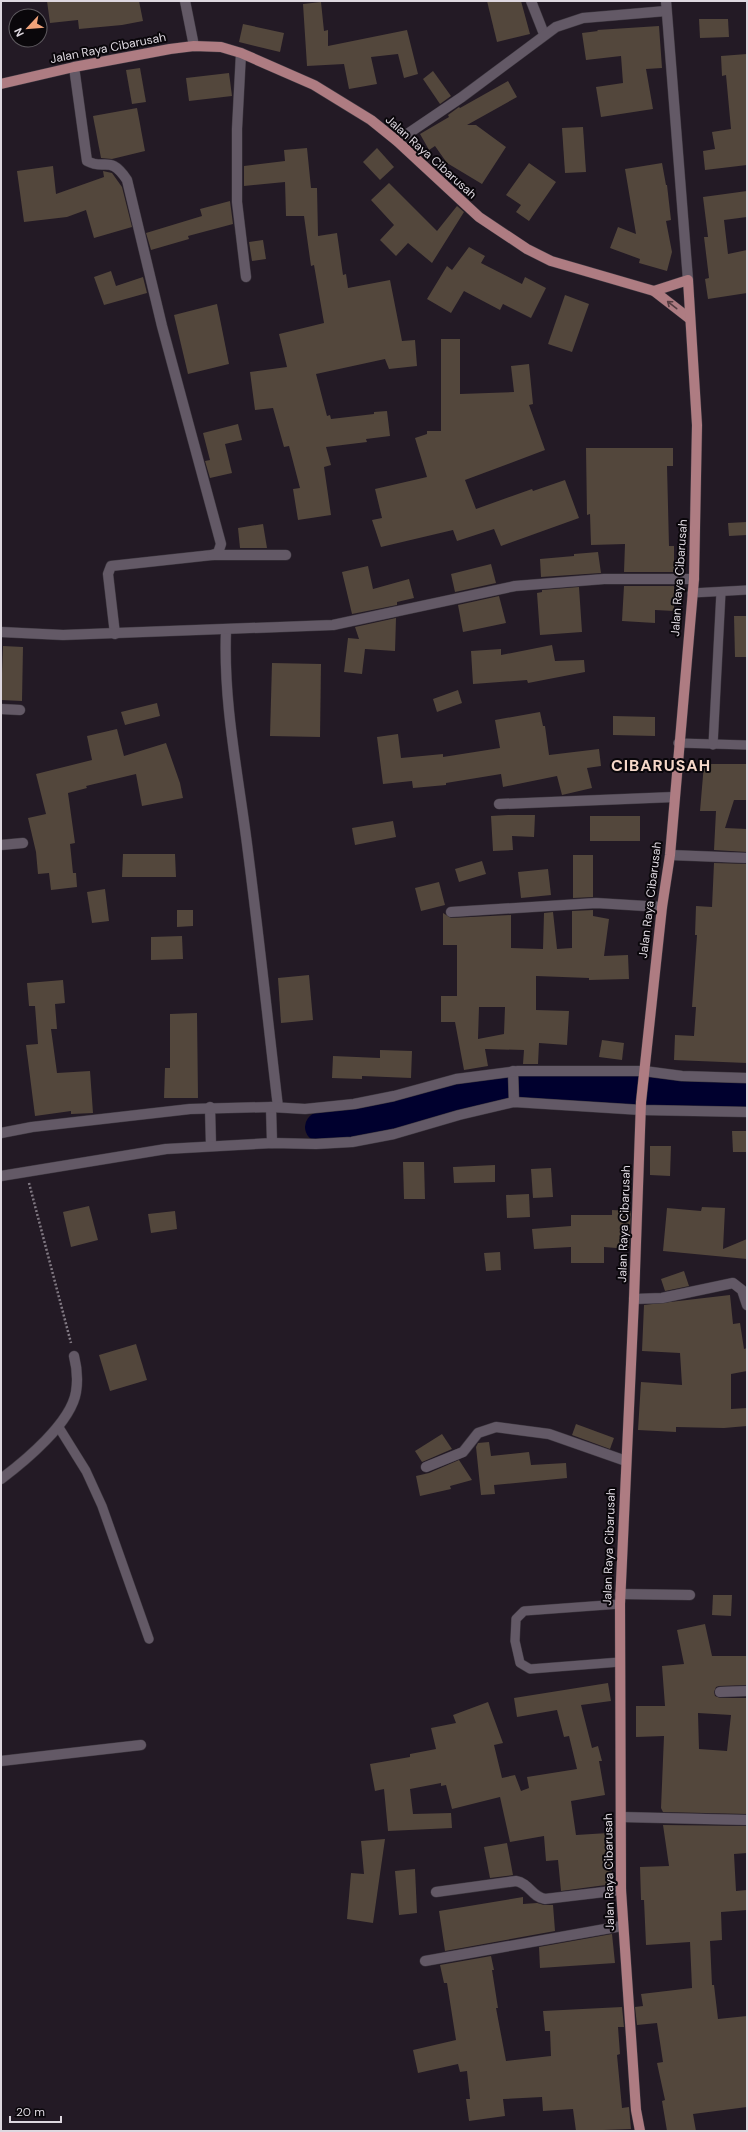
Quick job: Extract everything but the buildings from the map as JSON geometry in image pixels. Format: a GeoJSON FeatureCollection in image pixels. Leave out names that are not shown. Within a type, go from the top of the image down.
{"type":"FeatureCollection","features":[{"type":"Feature","properties":{"kind":"main road","name":"Jalan Raya Cibarusah"},"geometry":{"type":"LineString","coordinates":[[1,84],[74,67],[170,49],[194,46],[221,47],[241,53],[314,85],[371,120],[397,141],[461,202],[503,234],[527,249],[551,261],[654,291],[690,319]]}},
{"type":"Feature","properties":{"kind":"main road","name":"Jalan Raya Cibarusah"},"geometry":{"type":"LineString","coordinates":[[640,2131],[636,2110],[622,1926],[620,1817],[620,1599],[634,1299],[641,1106],[662,907],[670,855],[678,743],[694,579],[697,425],[688,280]]}},
{"type":"Feature","properties":{"kind":"main road"},"geometry":{"type":"LineString","coordinates":[[654,291],[688,280]]}},
{"type":"Feature","properties":{"kind":"street"},"geometry":{"type":"LineString","coordinates":[[185,1],[194,46]]}},
{"type":"Feature","properties":{"kind":"street"},"geometry":{"type":"LineString","coordinates":[[531,1],[544,34]]}},
{"type":"Feature","properties":{"kind":"street"},"geometry":{"type":"LineString","coordinates":[[397,141],[462,97],[556,26],[583,18],[666,6],[688,280]]}},
{"type":"Feature","properties":{"kind":"street"},"geometry":{"type":"LineString","coordinates":[[241,53],[237,129],[237,202],[246,277]]}},
{"type":"Feature","properties":{"kind":"street"},"geometry":{"type":"LineString","coordinates":[[74,67],[87,161],[92,164],[108,163],[117,167],[127,180],[162,326],[221,544],[218,553],[212,555]]}},
{"type":"Feature","properties":{"kind":"street"},"geometry":{"type":"LineString","coordinates":[[115,634],[108,574],[111,566],[212,555],[286,555]]}},
{"type":"Feature","properties":{"kind":"street"},"geometry":{"type":"LineString","coordinates":[[1,632],[63,635],[115,634],[333,625],[515,586],[604,579],[694,579]]}},
{"type":"Feature","properties":{"kind":"street"},"geometry":{"type":"LineString","coordinates":[[226,630],[225,666],[228,703],[248,852],[273,1109],[272,1143]]}},
{"type":"Feature","properties":{"kind":"street"},"geometry":{"type":"LineString","coordinates":[[1,709],[20,710]]}},
{"type":"Feature","properties":{"kind":"street"},"geometry":{"type":"LineString","coordinates":[[498,804],[674,797]]}},
{"type":"Feature","properties":{"kind":"street"},"geometry":{"type":"LineString","coordinates":[[1,845],[23,843]]}},
{"type":"Feature","properties":{"kind":"street"},"geometry":{"type":"LineString","coordinates":[[670,855],[747,858]]}},
{"type":"Feature","properties":{"kind":"street"},"geometry":{"type":"LineString","coordinates":[[450,912],[596,903],[662,907]]}},
{"type":"Feature","properties":{"kind":"street"},"geometry":{"type":"LineString","coordinates":[[514,1073],[515,1098]]}},
{"type":"Feature","properties":{"kind":"street"},"geometry":{"type":"LineString","coordinates":[[1,1133],[32,1127],[210,1108],[305,1109],[354,1104],[394,1096],[456,1079],[514,1073],[644,1074],[747,1078]]}},
{"type":"Feature","properties":{"kind":"street"},"geometry":{"type":"LineString","coordinates":[[1,1176],[133,1153],[211,1146],[272,1143],[316,1144],[352,1142],[394,1134],[515,1098],[747,1112]]}},
{"type":"Feature","properties":{"kind":"street"},"geometry":{"type":"LineString","coordinates":[[210,1108],[211,1146]]}},
{"type":"Feature","properties":{"kind":"street"},"geometry":{"type":"LineString","coordinates":[[634,1299],[662,1298],[733,1283],[742,1290],[747,1305]]}},
{"type":"Feature","properties":{"kind":"street"},"geometry":{"type":"LineString","coordinates":[[1,1479],[36,1450],[58,1426],[76,1393],[77,1368],[74,1356]]}},
{"type":"Feature","properties":{"kind":"street"},"geometry":{"type":"LineString","coordinates":[[426,1467],[463,1452],[478,1433],[496,1427],[505,1426],[549,1434],[626,1461]]}},
{"type":"Feature","properties":{"kind":"street"},"geometry":{"type":"LineString","coordinates":[[620,1599],[690,1594]]}},
{"type":"Feature","properties":{"kind":"street"},"geometry":{"type":"LineString","coordinates":[[720,1692],[747,1691]]}},
{"type":"Feature","properties":{"kind":"street"},"geometry":{"type":"LineString","coordinates":[[1,1761],[141,1745]]}},
{"type":"Feature","properties":{"kind":"street"},"geometry":{"type":"LineString","coordinates":[[620,1817],[747,1820]]}},
{"type":"Feature","properties":{"kind":"street"},"geometry":{"type":"LineString","coordinates":[[436,1892],[516,1881],[524,1883],[535,1896],[545,1898],[621,1890]]}},
{"type":"Feature","properties":{"kind":"street"},"geometry":{"type":"LineString","coordinates":[[425,1961],[622,1926]]}},
{"type":"Feature","properties":{"kind":"lane"},"geometry":{"type":"LineString","coordinates":[[692,593],[747,590]]}},
{"type":"Feature","properties":{"kind":"lane"},"geometry":{"type":"LineString","coordinates":[[713,745],[721,592]]}},
{"type":"Feature","properties":{"kind":"lane"},"geometry":{"type":"LineString","coordinates":[[678,743],[747,745]]}},
{"type":"Feature","properties":{"kind":"lane"},"geometry":{"type":"LineString","coordinates":[[58,1426],[86,1471],[102,1506],[148,1639]]}},
{"type":"Feature","properties":{"kind":"lane"},"geometry":{"type":"LineString","coordinates":[[620,1599],[524,1611],[516,1619],[516,1634],[520,1663],[530,1669],[620,1662]]}},
{"type":"Feature","properties":{"kind":"path"},"geometry":{"type":"LineString","coordinates":[[26,1171],[74,1356]]}},
{"type":"Feature","properties":{"kind":"waterway"},"geometry":{"type":"LineString","coordinates":[[320,1127],[385,1117],[491,1087],[532,1083],[617,1090],[705,1091],[747,1096]]}},
{"type":"Feature","properties":{"kind":"district","name":"CIBARUSAH"},"geometry":{"type":"Point","coordinates":[661,765]}}]}
